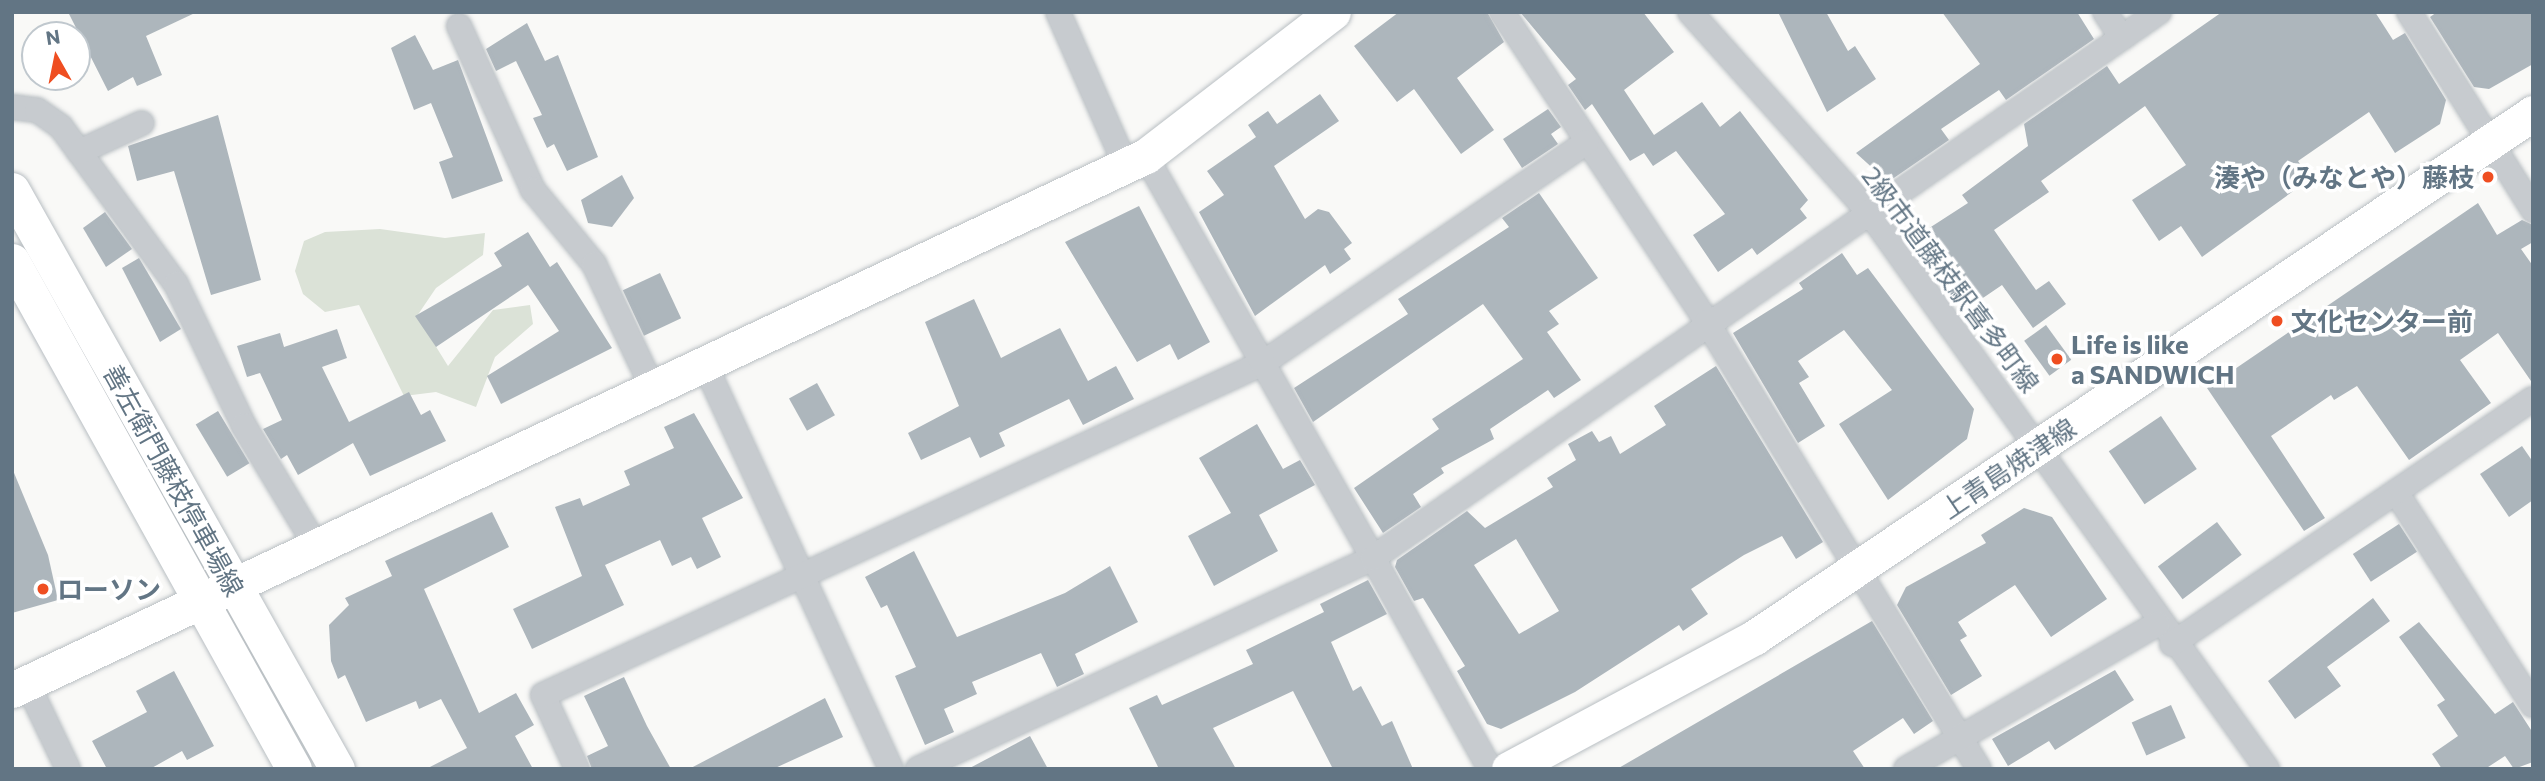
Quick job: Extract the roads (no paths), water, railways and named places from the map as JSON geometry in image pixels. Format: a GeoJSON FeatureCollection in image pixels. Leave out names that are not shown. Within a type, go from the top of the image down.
{"type":"FeatureCollection","features":[{"type":"Feature","properties":{"kind":"main road"},"geometry":{"type":"LineString","coordinates":[[20,686],[233,584],[706,368],[1136,161],[1333,12]]}},
{"type":"Feature","properties":{"kind":"main road","name":"上青島焼津線"},"geometry":{"type":"LineString","coordinates":[[1509,769],[1755,638],[2533,113]]}},
{"type":"Feature","properties":{"kind":"main road","name":"善左衛門藤枝停車場線"},"geometry":{"type":"LineString","coordinates":[[12,190],[337,769]]}},
{"type":"Feature","properties":{"kind":"main road","name":"善左衛門藤枝停車場線"},"geometry":{"type":"LineString","coordinates":[[12,261],[294,769]]}},
{"type":"Feature","properties":{"kind":"street"},"geometry":{"type":"LineString","coordinates":[[1058,12],[1136,161],[1263,363],[1490,769]]}},
{"type":"Feature","properties":{"kind":"street"},"geometry":{"type":"LineString","coordinates":[[1502,12],[1707,323],[1860,567],[1979,769]]}},
{"type":"Feature","properties":{"kind":"street"},"geometry":{"type":"LineString","coordinates":[[2105,12],[2122,38]]}},
{"type":"Feature","properties":{"kind":"street"},"geometry":{"type":"LineString","coordinates":[[918,769],[1373,558],[1707,323],[2159,12]]}},
{"type":"Feature","properties":{"kind":"street"},"geometry":{"type":"LineString","coordinates":[[2409,12],[2533,210]]}},
{"type":"Feature","properties":{"kind":"street","name":"2級市道藤枝駅喜多町線"},"geometry":{"type":"LineString","coordinates":[[1704,17],[1869,212],[2039,447],[2157,624],[2267,769]]}},
{"type":"Feature","properties":{"kind":"street"},"geometry":{"type":"LineString","coordinates":[[459,26],[533,190],[594,264],[654,391]]}},
{"type":"Feature","properties":{"kind":"street"},"geometry":{"type":"LineString","coordinates":[[12,107],[37,110],[61,127],[176,284],[244,426],[316,546]]}},
{"type":"Feature","properties":{"kind":"street"},"geometry":{"type":"LineString","coordinates":[[79,152],[142,123]]}},
{"type":"Feature","properties":{"kind":"street"},"geometry":{"type":"LineString","coordinates":[[578,769],[543,695],[803,578],[1263,363],[1587,142]]}},
{"type":"Feature","properties":{"kind":"street"},"geometry":{"type":"LineString","coordinates":[[706,368],[891,769]]}},
{"type":"Feature","properties":{"kind":"street"},"geometry":{"type":"LineString","coordinates":[[2172,644],[2533,399]]}},
{"type":"Feature","properties":{"kind":"street"},"geometry":{"type":"LineString","coordinates":[[2396,492],[2533,705]]}},
{"type":"Feature","properties":{"kind":"street"},"geometry":{"type":"LineString","coordinates":[[1906,769],[2157,624]]}},
{"type":"Feature","properties":{"kind":"street"},"geometry":{"type":"LineString","coordinates":[[20,686],[68,769]]}},
{"type":"Feature","properties":{"kind":"place","name":"湊や（みなとや）藤枝"},"geometry":{"type":"Point","coordinates":[2488,177]}},
{"type":"Feature","properties":{"kind":"place","name":"文化センター前"},"geometry":{"type":"Point","coordinates":[2277,321]}},
{"type":"Feature","properties":{"kind":"place","name":"Life is like a SANDWICH"},"geometry":{"type":"Point","coordinates":[2057,359]}},
{"type":"Feature","properties":{"kind":"place","name":"ローソン"},"geometry":{"type":"Point","coordinates":[43,589]}}]}
